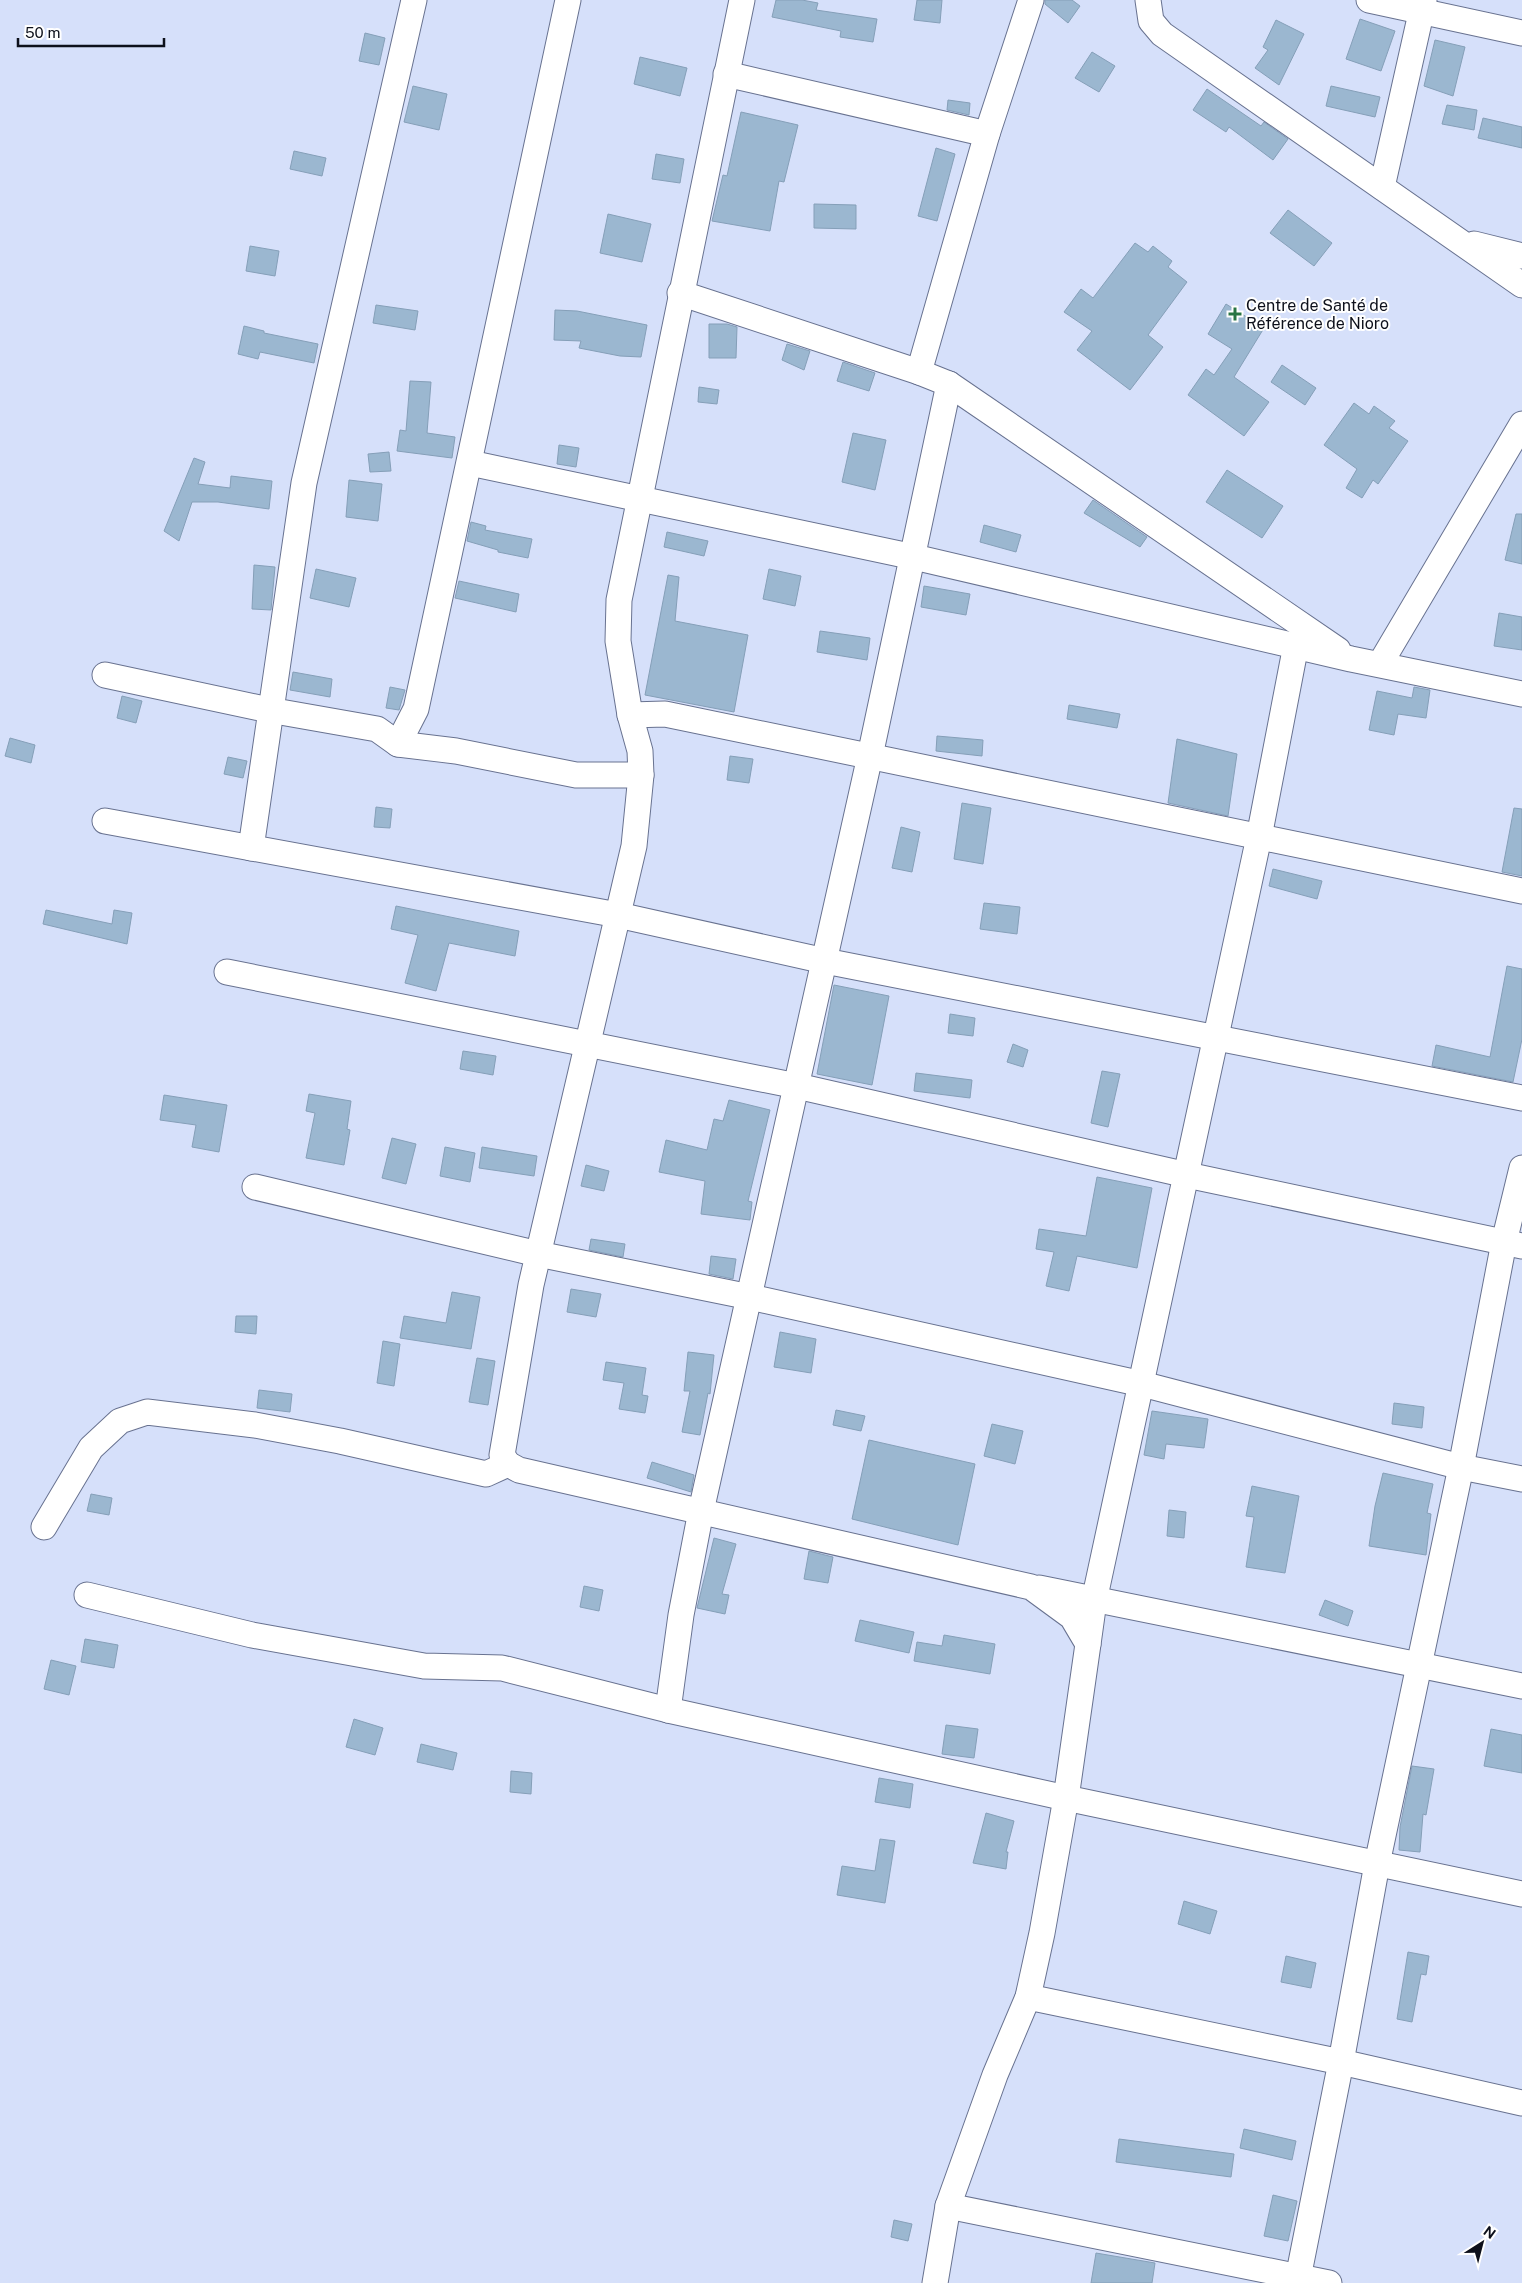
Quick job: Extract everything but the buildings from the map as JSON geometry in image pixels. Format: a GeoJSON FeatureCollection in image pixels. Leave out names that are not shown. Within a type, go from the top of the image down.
{"type":"FeatureCollection","features":[{"type":"Feature","properties":{"kind":"street"},"geometry":{"type":"LineString","coordinates":[[251,848],[269,710],[304,483],[414,0]]}},
{"type":"Feature","properties":{"kind":"street"},"geometry":{"type":"LineString","coordinates":[[398,744],[416,710],[568,0]]}},
{"type":"Feature","properties":{"kind":"street"},"geometry":{"type":"LineString","coordinates":[[742,0],[680,293],[641,499],[619,600],[618,641],[630,715],[640,751],[641,775],[634,846],[538,1254],[502,1455],[508,1464],[519,1470],[1031,1587],[1522,1686]]}},
{"type":"Feature","properties":{"kind":"street"},"geometry":{"type":"LineString","coordinates":[[919,372],[987,134],[1031,0]]}},
{"type":"Feature","properties":{"kind":"street"},"geometry":{"type":"LineString","coordinates":[[1148,0],[1151,20],[1162,34],[1522,284]]}},
{"type":"Feature","properties":{"kind":"street"},"geometry":{"type":"LineString","coordinates":[[1369,0],[1422,5],[1522,33]]}},
{"type":"Feature","properties":{"kind":"street"},"geometry":{"type":"LineString","coordinates":[[1382,187],[1422,5]]}},
{"type":"Feature","properties":{"kind":"street"},"geometry":{"type":"LineString","coordinates":[[726,74],[987,134]]}},
{"type":"Feature","properties":{"kind":"street"},"geometry":{"type":"LineString","coordinates":[[1457,240],[1522,256]]}},
{"type":"Feature","properties":{"kind":"street"},"geometry":{"type":"LineString","coordinates":[[680,293],[919,372],[949,384],[1351,659]]}},
{"type":"Feature","properties":{"kind":"street"},"geometry":{"type":"LineString","coordinates":[[668,1710],[681,1615],[701,1511],[914,557],[949,384]]}},
{"type":"Feature","properties":{"kind":"street"},"geometry":{"type":"LineString","coordinates":[[1380,664],[1512,458],[1522,424]]}},
{"type":"Feature","properties":{"kind":"street"},"geometry":{"type":"LineString","coordinates":[[470,463],[914,557],[1296,644],[1351,659],[1522,694]]}},
{"type":"Feature","properties":{"kind":"street"},"geometry":{"type":"LineString","coordinates":[[935,2283],[948,2206],[995,2076],[1028,1997],[1042,1933],[1066,1798],[1094,1601],[1259,837],[1296,644]]}},
{"type":"Feature","properties":{"kind":"street"},"geometry":{"type":"LineString","coordinates":[[105,675],[269,710],[376,729],[398,744],[456,751],[576,775],[641,775]]}},
{"type":"Feature","properties":{"kind":"street"},"geometry":{"type":"LineString","coordinates":[[630,715],[665,714],[1522,891]]}},
{"type":"Feature","properties":{"kind":"street"},"geometry":{"type":"LineString","coordinates":[[105,821],[618,915],[825,961],[1522,1098]]}},
{"type":"Feature","properties":{"kind":"street"},"geometry":{"type":"LineString","coordinates":[[227,972],[797,1086],[1187,1175],[1513,1244]]}},
{"type":"Feature","properties":{"kind":"street"},"geometry":{"type":"LineString","coordinates":[[1298,2279],[1341,2062],[1377,1864],[1461,1467],[1513,1244],[1522,1168]]}},
{"type":"Feature","properties":{"kind":"street"},"geometry":{"type":"LineString","coordinates":[[255,1187],[538,1254],[750,1297],[1142,1384],[1461,1467],[1522,1479]]}},
{"type":"Feature","properties":{"kind":"street"},"geometry":{"type":"LineString","coordinates":[[44,1527],[91,1448],[120,1421],[147,1412],[255,1425],[340,1440],[486,1474],[508,1464]]}},
{"type":"Feature","properties":{"kind":"street"},"geometry":{"type":"LineString","coordinates":[[1031,1587],[1072,1617],[1088,1644]]}},
{"type":"Feature","properties":{"kind":"street"},"geometry":{"type":"LineString","coordinates":[[87,1595],[252,1635],[424,1666],[502,1668],[668,1710],[1066,1798],[1522,1894]]}},
{"type":"Feature","properties":{"kind":"street"},"geometry":{"type":"LineString","coordinates":[[1028,1997],[1341,2062],[1522,2103]]}},
{"type":"Feature","properties":{"kind":"street"},"geometry":{"type":"LineString","coordinates":[[948,2206],[1298,2279],[1329,2283]]}},
{"type":"Feature","properties":{"kind":"place","name":"Centre de Santé de Référence de Nioro"},"geometry":{"type":"Point","coordinates":[1235,314]}}]}
